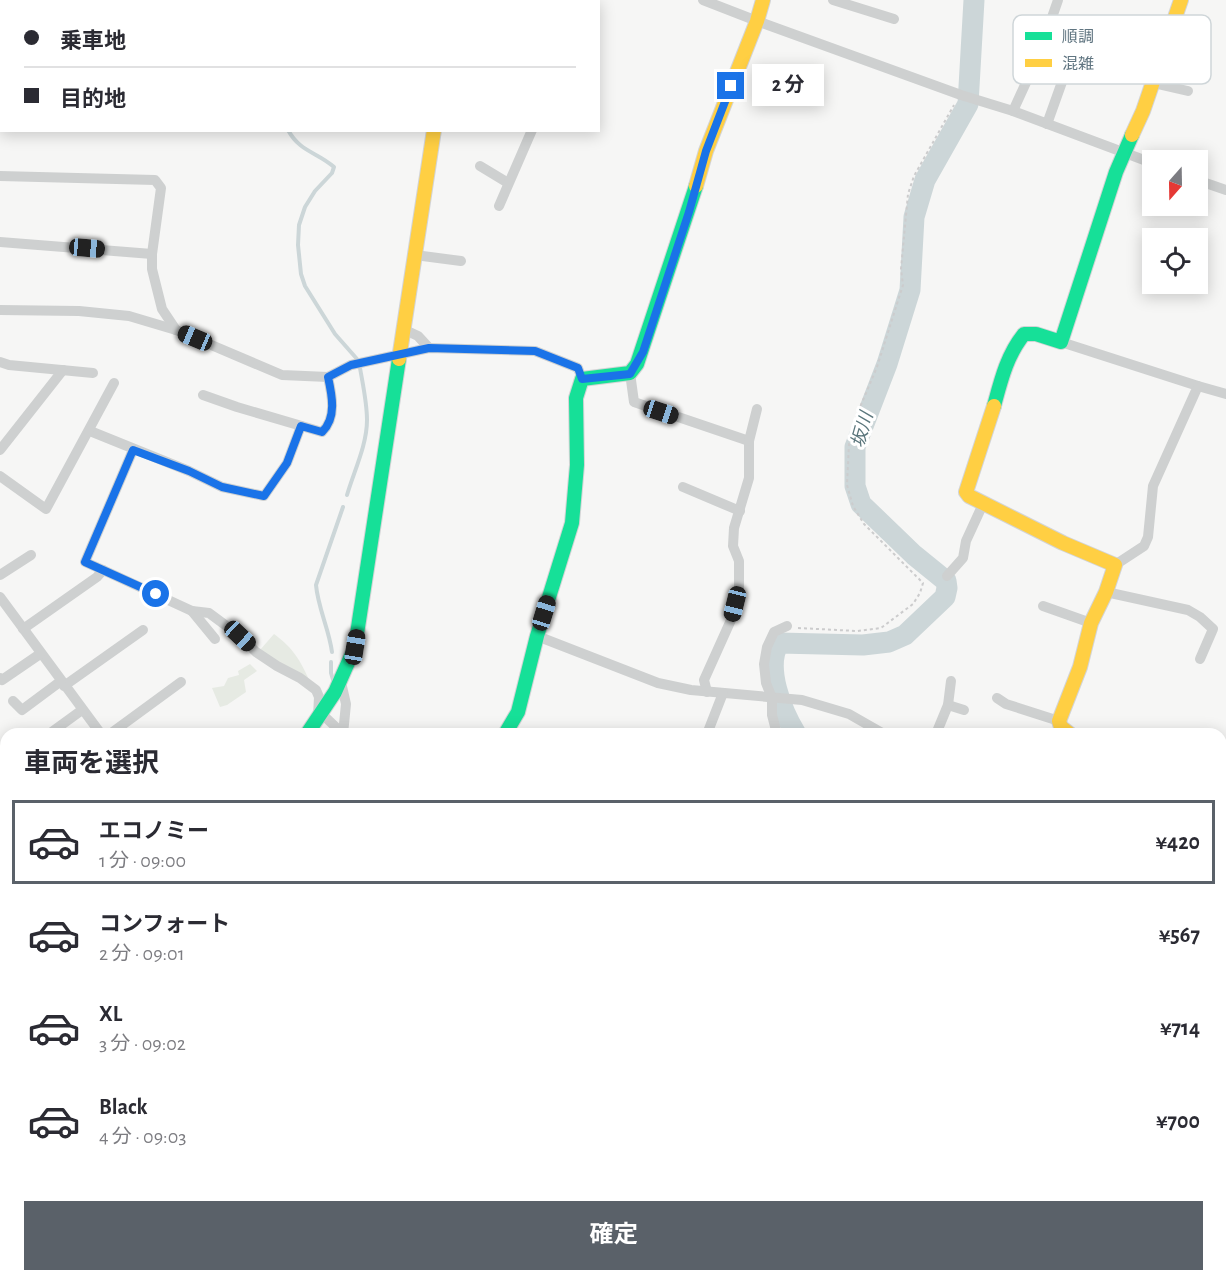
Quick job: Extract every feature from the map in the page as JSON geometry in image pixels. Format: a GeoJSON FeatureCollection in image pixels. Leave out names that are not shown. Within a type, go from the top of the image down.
{"type":"FeatureCollection","features":[{"type":"Feature","properties":{"kind":"street"},"geometry":{"type":"LineString","coordinates":[[703,0],[1142,159]]}},
{"type":"Feature","properties":{"kind":"street"},"geometry":{"type":"LineString","coordinates":[[749,441],[634,402],[630,374],[643,352],[689,212],[706,151],[757,21],[763,0]]}},
{"type":"Feature","properties":{"kind":"street"},"geometry":{"type":"LineString","coordinates":[[833,0],[894,19]]}},
{"type":"Feature","properties":{"kind":"street"},"geometry":{"type":"LineString","coordinates":[[1053,15],[1058,0]]}},
{"type":"Feature","properties":{"kind":"street"},"geometry":{"type":"LineString","coordinates":[[1176,15],[1181,0]]}},
{"type":"Feature","properties":{"kind":"street"},"geometry":{"type":"LineString","coordinates":[[1012,111],[1025,84]]}},
{"type":"Feature","properties":{"kind":"street"},"geometry":{"type":"LineString","coordinates":[[1047,124],[1062,84]]}},
{"type":"Feature","properties":{"kind":"street"},"geometry":{"type":"LineString","coordinates":[[1061,342],[1116,172],[1153,84]]}},
{"type":"Feature","properties":{"kind":"street"},"geometry":{"type":"LineString","coordinates":[[1157,84],[1188,91]]}},
{"type":"Feature","properties":{"kind":"street"},"geometry":{"type":"LineString","coordinates":[[312,728],[341,682],[355,647],[434,132]]}},
{"type":"Feature","properties":{"kind":"street"},"geometry":{"type":"LineString","coordinates":[[499,206],[531,132]]}},
{"type":"Feature","properties":{"kind":"street"},"geometry":{"type":"LineString","coordinates":[[480,166],[508,183]]}},
{"type":"Feature","properties":{"kind":"street"},"geometry":{"type":"LineString","coordinates":[[0,176],[155,180],[161,188],[152,270],[162,309],[176,330]]}},
{"type":"Feature","properties":{"kind":"street"},"geometry":{"type":"LineString","coordinates":[[1208,184],[1226,190]]}},
{"type":"Feature","properties":{"kind":"street"},"geometry":{"type":"LineString","coordinates":[[0,242],[152,254]]}},
{"type":"Feature","properties":{"kind":"street"},"geometry":{"type":"LineString","coordinates":[[415,255],[461,261]]}},
{"type":"Feature","properties":{"kind":"street"},"geometry":{"type":"LineString","coordinates":[[0,310],[79,311],[129,315],[176,330],[282,375],[328,377],[351,365],[429,348],[535,351],[578,368],[582,379],[576,398],[578,465],[574,513],[537,636],[518,712],[509,728]]}},
{"type":"Feature","properties":{"kind":"street"},"geometry":{"type":"LineString","coordinates":[[403,329],[418,336],[429,348]]}},
{"type":"Feature","properties":{"kind":"street"},"geometry":{"type":"LineString","coordinates":[[1115,566],[983,504],[966,492],[968,480],[1014,347],[1024,334],[1036,334],[1226,394]]}},
{"type":"Feature","properties":{"kind":"street"},"geometry":{"type":"LineString","coordinates":[[0,362],[9,365],[93,373]]}},
{"type":"Feature","properties":{"kind":"street"},"geometry":{"type":"LineString","coordinates":[[0,450],[63,370]]}},
{"type":"Feature","properties":{"kind":"street"},"geometry":{"type":"LineString","coordinates":[[582,379],[630,374]]}},
{"type":"Feature","properties":{"kind":"street"},"geometry":{"type":"LineString","coordinates":[[203,395],[322,432],[329,425],[333,401],[328,377]]}},
{"type":"Feature","properties":{"kind":"street"},"geometry":{"type":"LineString","coordinates":[[0,476],[46,509],[114,383]]}},
{"type":"Feature","properties":{"kind":"street"},"geometry":{"type":"LineString","coordinates":[[1062,728],[1059,721],[1080,667],[1091,623],[1115,566],[1144,546],[1148,537],[1153,486],[1198,386]]}},
{"type":"Feature","properties":{"kind":"street"},"geometry":{"type":"LineString","coordinates":[[707,692],[704,680],[731,620],[739,588],[739,561],[733,546],[734,528],[749,478],[749,441],[757,408]]}},
{"type":"Feature","properties":{"kind":"street"},"geometry":{"type":"LineString","coordinates":[[90,431],[189,471],[222,487],[264,496],[287,463],[301,426]]}},
{"type":"Feature","properties":{"kind":"street"},"geometry":{"type":"LineString","coordinates":[[133,450],[85,562],[192,611],[210,613],[270,662],[300,678],[316,690],[319,697],[320,718]]}},
{"type":"Feature","properties":{"kind":"street"},"geometry":{"type":"LineString","coordinates":[[683,487],[740,511]]}},
{"type":"Feature","properties":{"kind":"street"},"geometry":{"type":"LineString","coordinates":[[947,576],[963,558],[966,541],[983,504]]}},
{"type":"Feature","properties":{"kind":"street"},"geometry":{"type":"LineString","coordinates":[[0,575],[31,555]]}},
{"type":"Feature","properties":{"kind":"street"},"geometry":{"type":"LineString","coordinates":[[23,629],[97,577],[103,570]]}},
{"type":"Feature","properties":{"kind":"street"},"geometry":{"type":"LineString","coordinates":[[1106,592],[1188,610],[1200,617],[1213,629],[1200,659]]}},
{"type":"Feature","properties":{"kind":"street"},"geometry":{"type":"LineString","coordinates":[[0,597],[96,728]]}},
{"type":"Feature","properties":{"kind":"street"},"geometry":{"type":"LineString","coordinates":[[1043,606],[1091,623]]}},
{"type":"Feature","properties":{"kind":"street"},"geometry":{"type":"LineString","coordinates":[[192,611],[215,639]]}},
{"type":"Feature","properties":{"kind":"street"},"geometry":{"type":"LineString","coordinates":[[206,628],[219,621]]}},
{"type":"Feature","properties":{"kind":"street"},"geometry":{"type":"LineString","coordinates":[[775,728],[772,715],[775,698],[766,683],[764,664],[767,646],[774,632],[787,626]]}},
{"type":"Feature","properties":{"kind":"street"},"geometry":{"type":"LineString","coordinates":[[14,700],[22,710],[143,630]]}},
{"type":"Feature","properties":{"kind":"street"},"geometry":{"type":"LineString","coordinates":[[537,636],[658,683],[707,692],[790,699],[825,706],[849,714],[873,728]]}},
{"type":"Feature","properties":{"kind":"street"},"geometry":{"type":"LineString","coordinates":[[1,680],[40,654]]}},
{"type":"Feature","properties":{"kind":"street"},"geometry":{"type":"LineString","coordinates":[[938,728],[948,705],[951,681]]}},
{"type":"Feature","properties":{"kind":"street"},"geometry":{"type":"LineString","coordinates":[[118,728],[181,682]]}},
{"type":"Feature","properties":{"kind":"street"},"geometry":{"type":"LineString","coordinates":[[341,682],[346,704],[344,728]]}},
{"type":"Feature","properties":{"kind":"street"},"geometry":{"type":"LineString","coordinates":[[709,728],[723,693]]}},
{"type":"Feature","properties":{"kind":"street"},"geometry":{"type":"LineString","coordinates":[[997,698],[1006,704],[1059,721]]}},
{"type":"Feature","properties":{"kind":"street"},"geometry":{"type":"LineString","coordinates":[[948,705],[964,710]]}},
{"type":"Feature","properties":{"kind":"street"},"geometry":{"type":"LineString","coordinates":[[57,728],[82,710]]}},
{"type":"Feature","properties":{"kind":"street"},"geometry":{"type":"LineString","coordinates":[[320,718],[334,728]]}},
{"type":"Feature","properties":{"kind":"street"},"geometry":{"type":"LineString","coordinates":[[859,728],[861,721]]}},
{"type":"Feature","properties":{"kind":"path"},"geometry":{"type":"LineString","coordinates":[[787,626],[808,630],[835,628],[857,631],[881,628],[913,604],[920,593],[923,583],[864,524],[853,506],[847,485],[849,444],[858,412],[878,367],[903,285],[901,269],[908,194],[914,176],[960,95]]}},
{"type":"Feature","properties":{"kind":"shaded area"},"geometry":{"type":"Polygon","coordinates":[[[274,634],[296,655],[310,682],[260,650],[274,634]]]}},
{"type":"Feature","properties":{"kind":"shaded area"},"geometry":{"type":"Polygon","coordinates":[[[250,664],[257,671],[244,680],[246,692],[220,707],[212,688],[224,686],[228,678],[239,675],[238,671],[250,664]]]}},
{"type":"Feature","properties":{"kind":"waterway","name":"坂川"},"geometry":{"type":"LineString","coordinates":[[793,728],[785,713],[774,676],[773,664],[779,643],[863,645],[889,642],[905,635],[945,597],[946,581],[914,555],[861,504],[855,486],[855,447],[887,364],[910,290],[914,217],[925,180],[968,104],[974,0]]}},
{"type":"Feature","properties":{"kind":"waterway"},"geometry":{"type":"LineString","coordinates":[[289,132],[303,147],[334,167],[332,173],[315,191],[305,207],[299,225],[298,245],[301,274],[305,286],[335,334],[357,359]]}},
{"type":"Feature","properties":{"kind":"waterway"},"geometry":{"type":"LineString","coordinates":[[347,495],[363,448],[367,420],[360,368]]}},
{"type":"Feature","properties":{"kind":"waterway"},"geometry":{"type":"LineString","coordinates":[[332,652],[316,585],[343,507]]}},
{"type":"Feature","properties":{"kind":"waterway"},"geometry":{"type":"LineString","coordinates":[[331,662],[334,683]]}},
{"type":"Feature","properties":{"kind":"traffic: fast"},"geometry":{"type":"LineString","coordinates":[[994,406],[1009,359],[1024,334],[1036,334],[1061,342],[1116,172],[1132,135]]}},
{"type":"Feature","properties":{"kind":"traffic: fast"},"geometry":{"type":"LineString","coordinates":[[509,728],[518,712],[537,636],[572,523],[577,465],[576,398],[582,379],[630,373],[637,364],[696,186]]}},
{"type":"Feature","properties":{"kind":"traffic: fast"},"geometry":{"type":"LineString","coordinates":[[311,728],[335,692],[355,647],[399,359]]}},
{"type":"Feature","properties":{"kind":"traffic: slow"},"geometry":{"type":"LineString","coordinates":[[696,186],[706,151],[757,21],[763,0]]}},
{"type":"Feature","properties":{"kind":"traffic: slow"},"geometry":{"type":"LineString","coordinates":[[1176,15],[1181,0]]}},
{"type":"Feature","properties":{"kind":"traffic: slow"},"geometry":{"type":"LineString","coordinates":[[1132,135],[1152,84]]}},
{"type":"Feature","properties":{"kind":"traffic: slow"},"geometry":{"type":"LineString","coordinates":[[399,359],[434,132]]}},
{"type":"Feature","properties":{"kind":"traffic: slow"},"geometry":{"type":"LineString","coordinates":[[994,406],[966,492],[969,496],[1063,543],[1115,565],[1106,592],[1091,623],[1080,667],[1059,721],[1062,728]]}},
{"type":"Feature","properties":{"kind":"route"},"geometry":{"type":"LineString","coordinates":[[156,594],[85,562],[133,450],[189,471],[222,487],[264,496],[287,463],[301,426],[322,432],[329,425],[333,401],[328,377],[351,365],[429,348],[535,351],[578,368],[582,379],[630,374],[638,364],[643,352],[689,212],[706,151],[731,86]]}}]}
